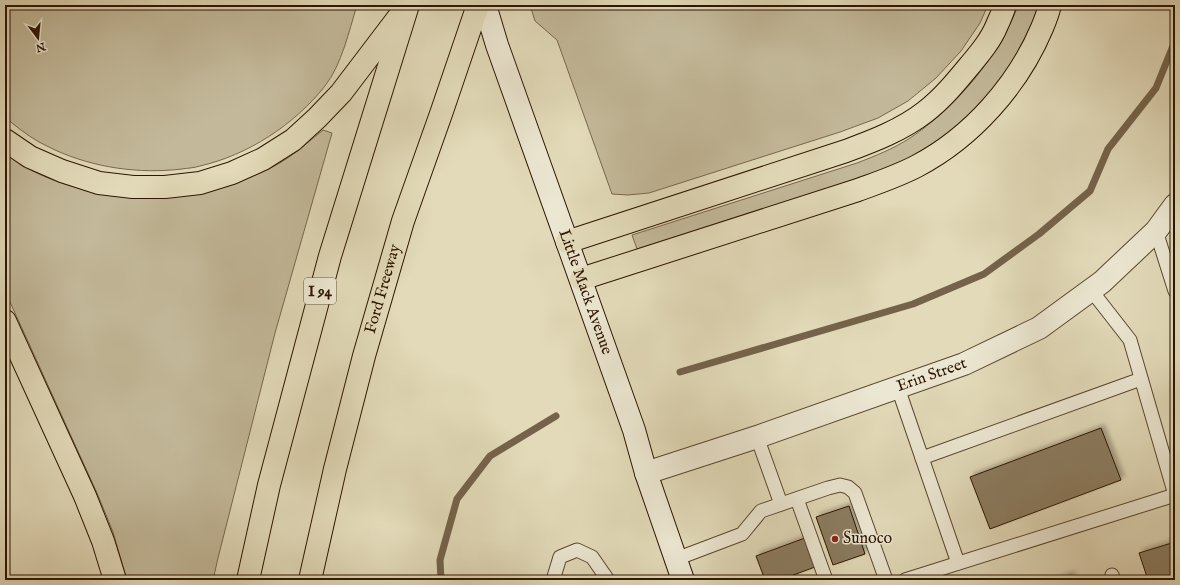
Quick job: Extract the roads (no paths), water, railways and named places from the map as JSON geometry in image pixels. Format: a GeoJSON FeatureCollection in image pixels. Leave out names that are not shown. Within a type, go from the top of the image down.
{"type":"FeatureCollection","features":[{"type":"Feature","properties":{"kind":"highway","name":"Ford Freeway"},"geometry":{"type":"LineString","coordinates":[[310,580],[339,454],[381,296],[403,221],[478,5]]}},
{"type":"Feature","properties":{"kind":"highway"},"geometry":{"type":"LineString","coordinates":[[567,242],[846,152],[874,141],[900,128],[925,112],[945,94],[962,75],[984,48],[997,26],[1006,5]]}},
{"type":"Feature","properties":{"kind":"highway"},"geometry":{"type":"LineString","coordinates":[[581,279],[858,190],[916,167],[943,151],[969,129],[1010,85],[1030,52],[1042,28],[1050,5]]}},
{"type":"Feature","properties":{"kind":"highway"},"geometry":{"type":"LineString","coordinates":[[5,140],[30,157],[62,171],[99,182],[133,187],[165,187],[200,183],[232,173],[264,159],[293,140],[317,118],[341,93],[408,6]]}},
{"type":"Feature","properties":{"kind":"highway","name":"I 94"},"geometry":{"type":"LineString","coordinates":[[248,580],[269,484],[330,256],[408,6]]}},
{"type":"Feature","properties":{"kind":"highway"},"geometry":{"type":"LineString","coordinates":[[5,321],[85,496],[103,541],[115,580]]}},
{"type":"Feature","properties":{"kind":"main road","name":"Little Mack Avenue"},"geometry":{"type":"LineString","coordinates":[[485,5],[497,45],[634,430],[646,473],[683,580]]}},
{"type":"Feature","properties":{"kind":"main road","name":"Erin Street"},"geometry":{"type":"LineString","coordinates":[[646,473],[757,437],[964,364],[1039,328],[1102,282],[1156,231],[1175,206]]}},
{"type":"Feature","properties":{"kind":"lane"},"geometry":{"type":"LineString","coordinates":[[1156,231],[1175,291]]}},
{"type":"Feature","properties":{"kind":"lane"},"geometry":{"type":"LineString","coordinates":[[905,580],[1175,495],[1130,340],[1091,290]]}},
{"type":"Feature","properties":{"kind":"lane"},"geometry":{"type":"LineString","coordinates":[[922,458],[1141,379]]}},
{"type":"Feature","properties":{"kind":"lane"},"geometry":{"type":"LineString","coordinates":[[898,388],[958,563]]}},
{"type":"Feature","properties":{"kind":"lane"},"geometry":{"type":"LineString","coordinates":[[757,437],[781,504]]}},
{"type":"Feature","properties":{"kind":"lane"},"geometry":{"type":"LineString","coordinates":[[676,559],[742,534],[761,511],[840,485],[848,487],[855,493],[886,580]]}},
{"type":"Feature","properties":{"kind":"lane"},"geometry":{"type":"LineString","coordinates":[[797,499],[826,580]]}},
{"type":"Feature","properties":{"kind":"lane"},"geometry":{"type":"LineString","coordinates":[[553,580],[560,557],[577,550],[592,557],[608,580]]}},
{"type":"Feature","properties":{"kind":"waterway"},"geometry":{"type":"LineString","coordinates":[[680,372],[913,304],[984,274],[1039,234],[1090,191],[1108,149],[1156,88],[1175,41]]}},
{"type":"Feature","properties":{"kind":"waterway"},"geometry":{"type":"LineString","coordinates":[[441,580],[440,560],[457,499],[490,456],[556,416]]}},
{"type":"Feature","properties":{"kind":"place","name":"Sunoco"},"geometry":{"type":"Point","coordinates":[835,539]}}]}
